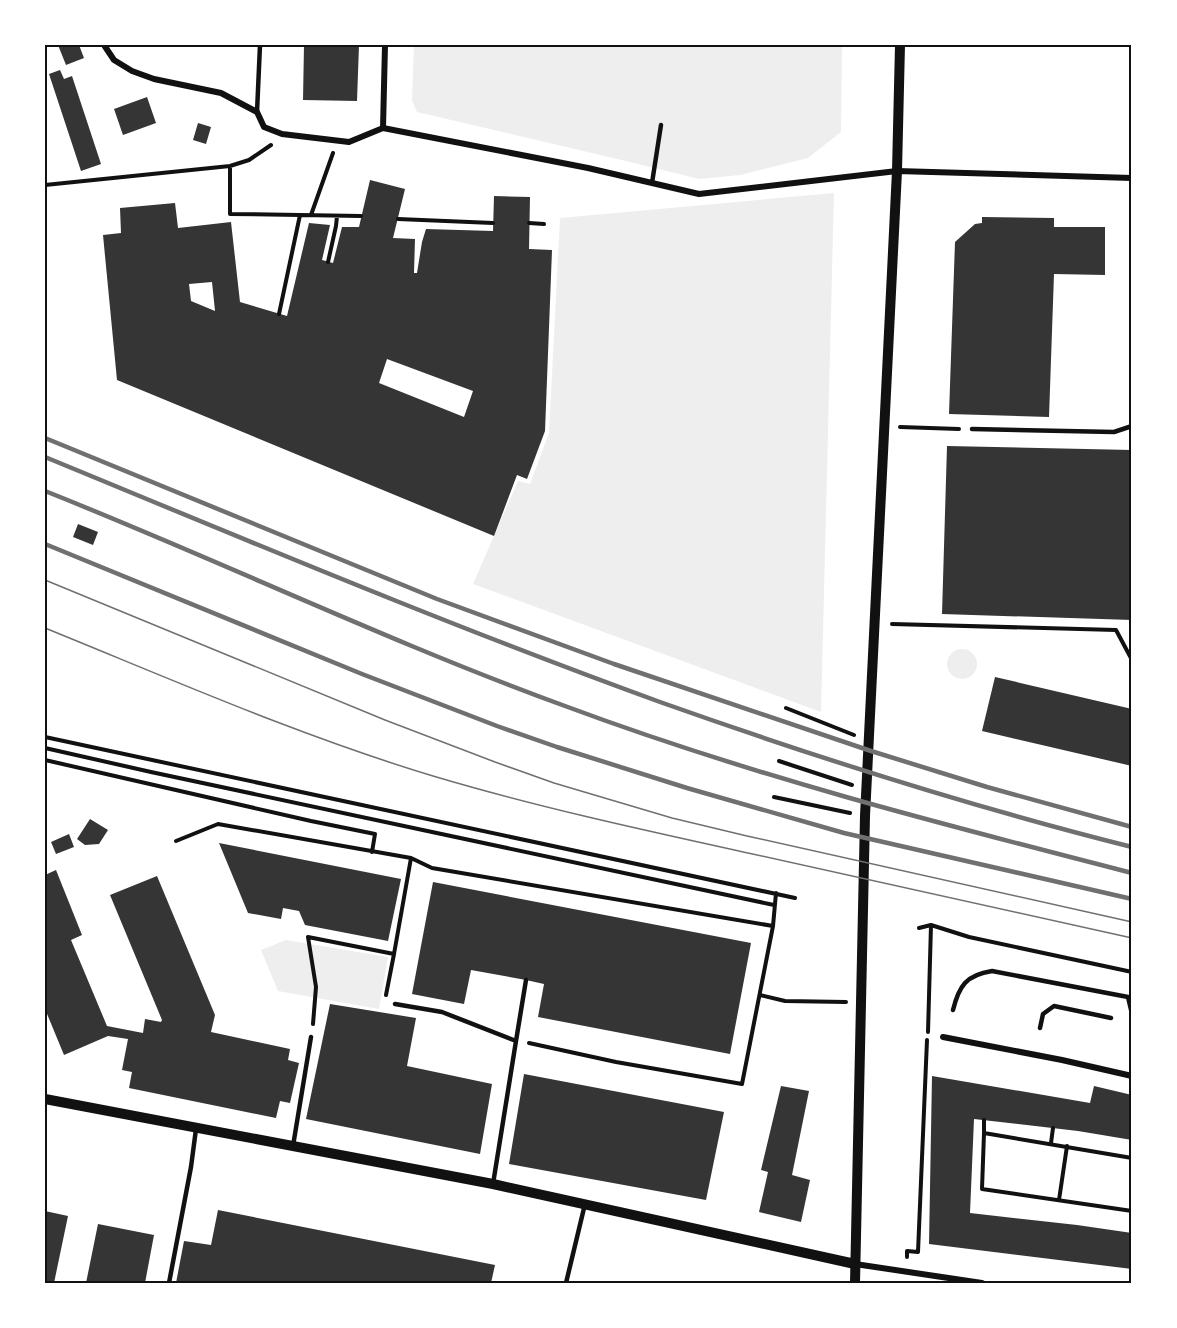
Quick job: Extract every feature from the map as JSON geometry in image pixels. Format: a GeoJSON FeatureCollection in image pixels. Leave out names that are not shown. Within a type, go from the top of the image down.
{"type":"FeatureCollection","features":[{"type":"Feature","properties":{"kind":"street"},"geometry":{"type":"LineString","coordinates":[[104,45],[114,60],[132,71],[154,79],[221,93],[257,112],[264,127],[282,134],[349,142],[383,128],[588,168],[699,194],[897,171],[1132,178]]}},
{"type":"Feature","properties":{"kind":"street"},"geometry":{"type":"LineString","coordinates":[[383,128],[385,45]]}},
{"type":"Feature","properties":{"kind":"street"},"geometry":{"type":"LineString","coordinates":[[855,1283],[866,816],[897,171],[900,45]]}},
{"type":"Feature","properties":{"kind":"street"},"geometry":{"type":"LineString","coordinates":[[943,1037],[1132,1076]]}},
{"type":"Feature","properties":{"kind":"street"},"geometry":{"type":"LineString","coordinates":[[45,1099],[492,1184],[855,1264],[982,1283]]}},
{"type":"Feature","properties":{"kind":"lane"},"geometry":{"type":"LineString","coordinates":[[257,112],[260,45]]}},
{"type":"Feature","properties":{"kind":"lane"},"geometry":{"type":"LineString","coordinates":[[652,183],[661,125]]}},
{"type":"Feature","properties":{"kind":"lane"},"geometry":{"type":"LineString","coordinates":[[972,429],[1114,432],[1132,426]]}},
{"type":"Feature","properties":{"kind":"lane"},"geometry":{"type":"LineString","coordinates":[[953,1010],[957,993],[968,980],[978,973],[992,971],[1128,998],[1132,1014]]}},
{"type":"Feature","properties":{"kind":"lane"},"geometry":{"type":"LineString","coordinates":[[492,1184],[526,980]]}},
{"type":"Feature","properties":{"kind":"lane"},"geometry":{"type":"LineString","coordinates":[[395,1004],[442,1012],[516,1041]]}},
{"type":"Feature","properties":{"kind":"lane"},"geometry":{"type":"LineString","coordinates":[[1040,1028],[1042,1014],[1054,1006],[1111,1018]]}},
{"type":"Feature","properties":{"kind":"lane"},"geometry":{"type":"LineString","coordinates":[[293,1146],[311,1037]]}},
{"type":"Feature","properties":{"kind":"lane"},"geometry":{"type":"LineString","coordinates":[[169,1283],[196,1128]]}},
{"type":"Feature","properties":{"kind":"lane"},"geometry":{"type":"LineString","coordinates":[[566,1283],[585,1204]]}},
{"type":"Feature","properties":{"kind":"path"},"geometry":{"type":"LineString","coordinates":[[45,185],[230,166],[249,160],[264,151],[282,134]]}},
{"type":"Feature","properties":{"kind":"path"},"geometry":{"type":"LineString","coordinates":[[311,215],[337,141]]}},
{"type":"Feature","properties":{"kind":"path"},"geometry":{"type":"LineString","coordinates":[[230,166],[230,214],[361,216]]}},
{"type":"Feature","properties":{"kind":"path"},"geometry":{"type":"LineString","coordinates":[[279,314],[300,215]]}},
{"type":"Feature","properties":{"kind":"path"},"geometry":{"type":"LineString","coordinates":[[328,262],[337,216]]}},
{"type":"Feature","properties":{"kind":"path"},"geometry":{"type":"LineString","coordinates":[[398,219],[493,223]]}},
{"type":"Feature","properties":{"kind":"path"},"geometry":{"type":"LineString","coordinates":[[530,224],[544,224]]}},
{"type":"Feature","properties":{"kind":"path"},"geometry":{"type":"LineString","coordinates":[[885,426],[949,429]]}},
{"type":"Feature","properties":{"kind":"path"},"geometry":{"type":"LineString","coordinates":[[874,623],[1116,630],[1132,660]]}},
{"type":"Feature","properties":{"kind":"path"},"geometry":{"type":"LineString","coordinates":[[786,708],[869,735]]}},
{"type":"Feature","properties":{"kind":"path"},"geometry":{"type":"LineString","coordinates":[[45,737],[795,898]]}},
{"type":"Feature","properties":{"kind":"path"},"geometry":{"type":"LineString","coordinates":[[45,748],[774,905]]}},
{"type":"Feature","properties":{"kind":"path"},"geometry":{"type":"LineString","coordinates":[[45,760],[375,834],[372,852]]}},
{"type":"Feature","properties":{"kind":"path"},"geometry":{"type":"LineString","coordinates":[[779,761],[867,790]]}},
{"type":"Feature","properties":{"kind":"path"},"geometry":{"type":"LineString","coordinates":[[774,797],[866,816]]}},
{"type":"Feature","properties":{"kind":"path"},"geometry":{"type":"LineString","coordinates":[[176,841],[218,824],[411,858],[432,868],[773,926]]}},
{"type":"Feature","properties":{"kind":"path"},"geometry":{"type":"LineString","coordinates":[[395,1004],[386,998],[411,858]]}},
{"type":"Feature","properties":{"kind":"path"},"geometry":{"type":"LineString","coordinates":[[545,1046],[616,1062],[742,1084],[773,926],[776,894]]}},
{"type":"Feature","properties":{"kind":"path"},"geometry":{"type":"LineString","coordinates":[[919,928],[931,925],[969,937],[1132,972]]}},
{"type":"Feature","properties":{"kind":"path"},"geometry":{"type":"LineString","coordinates":[[906,1273],[907,1251],[918,1252],[931,925]]}},
{"type":"Feature","properties":{"kind":"path"},"geometry":{"type":"LineString","coordinates":[[311,1037],[316,987],[308,937],[394,954]]}},
{"type":"Feature","properties":{"kind":"path"},"geometry":{"type":"LineString","coordinates":[[760,995],[785,1001],[862,1002]]}},
{"type":"Feature","properties":{"kind":"path"},"geometry":{"type":"LineString","coordinates":[[984,1119],[982,1190],[1132,1211]]}},
{"type":"Feature","properties":{"kind":"path"},"geometry":{"type":"LineString","coordinates":[[1051,1143],[1053,1128]]}},
{"type":"Feature","properties":{"kind":"path"},"geometry":{"type":"LineString","coordinates":[[984,1133],[1132,1158]]}},
{"type":"Feature","properties":{"kind":"path"},"geometry":{"type":"LineString","coordinates":[[1059,1200],[1067,1146]]}},
{"type":"Feature","properties":{"kind":"shaded area"},"geometry":{"type":"Polygon","coordinates":[[[414,45],[842,45],[841,132],[808,158],[740,175],[699,179],[417,112],[412,100],[414,45]]]}},
{"type":"Feature","properties":{"kind":"shaded area"},"geometry":{"type":"Polygon","coordinates":[[[834,193],[821,712],[473,584],[518,481],[530,484],[549,433],[560,218],[834,193]]]}},
{"type":"Feature","properties":{"kind":"shaded area"},"geometry":{"type":"Polygon","coordinates":[[[962,649],[968,650],[976,658],[976,670],[968,678],[962,679],[956,678],[948,670],[947,664],[948,658],[956,650],[962,649]]]}},
{"type":"Feature","properties":{"kind":"shaded area"},"geometry":{"type":"Polygon","coordinates":[[[286,940],[388,957],[379,1009],[278,991],[261,950],[286,940]]]}},
{"type":"Feature","properties":{"kind":"building"},"geometry":{"type":"Polygon","coordinates":[[[58,45],[79,45],[84,58],[66,65],[58,45]]]}},
{"type":"Feature","properties":{"kind":"building"},"geometry":{"type":"Polygon","coordinates":[[[304,45],[359,45],[357,101],[303,100],[304,45]]]}},
{"type":"Feature","properties":{"kind":"building"},"geometry":{"type":"Polygon","coordinates":[[[60,70],[64,79],[72,76],[101,164],[81,171],[49,74],[60,70]]]}},
{"type":"Feature","properties":{"kind":"building"},"geometry":{"type":"Polygon","coordinates":[[[147,97],[156,123],[123,135],[114,109],[147,97]]]}},
{"type":"Feature","properties":{"kind":"building"},"geometry":{"type":"Polygon","coordinates":[[[198,123],[211,127],[206,144],[193,140],[198,123]]]}},
{"type":"Feature","properties":{"kind":"building"},"geometry":{"type":"Polygon","coordinates":[[[370,180],[405,189],[393,238],[415,239],[414,273],[417,273],[426,229],[493,231],[494,196],[530,197],[529,249],[552,250],[545,431],[527,479],[517,475],[494,536],[117,380],[103,235],[121,233],[120,208],[175,203],[178,228],[231,222],[240,302],[287,316],[309,223],[330,225],[322,260],[333,263],[342,227],[359,227],[370,180]],[[212,282],[189,284],[191,301],[215,311],[212,282]],[[387,359],[379,383],[464,417],[473,391],[387,359]]]}},
{"type":"Feature","properties":{"kind":"building"},"geometry":{"type":"Polygon","coordinates":[[[982,217],[1054,218],[1054,227],[1105,227],[1105,275],[1054,274],[1049,417],[949,414],[955,242],[975,224],[982,223],[982,217]]]}},
{"type":"Feature","properties":{"kind":"building"},"geometry":{"type":"Polygon","coordinates":[[[947,446],[1132,450],[1132,620],[942,614],[947,446]]]}},
{"type":"Feature","properties":{"kind":"building"},"geometry":{"type":"Polygon","coordinates":[[[78,524],[98,532],[93,545],[73,537],[78,524]]]}},
{"type":"Feature","properties":{"kind":"building"},"geometry":{"type":"Polygon","coordinates":[[[995,677],[1132,709],[1132,766],[982,731],[995,677]]]}},
{"type":"Feature","properties":{"kind":"building"},"geometry":{"type":"Polygon","coordinates":[[[90,819],[108,830],[99,844],[85,845],[77,839],[90,819]]]}},
{"type":"Feature","properties":{"kind":"building"},"geometry":{"type":"Polygon","coordinates":[[[69,834],[74,847],[56,854],[51,842],[69,834]]]}},
{"type":"Feature","properties":{"kind":"building"},"geometry":{"type":"Polygon","coordinates":[[[219,843],[401,879],[388,941],[305,925],[299,911],[283,908],[281,919],[248,913],[219,843]]]}},
{"type":"Feature","properties":{"kind":"building"},"geometry":{"type":"Polygon","coordinates":[[[56,870],[82,935],[71,940],[107,1026],[143,1033],[145,1019],[161,1022],[162,1020],[110,895],[157,876],[215,1015],[211,1032],[290,1049],[288,1060],[299,1063],[290,1103],[280,1101],[276,1118],[129,1088],[132,1072],[122,1070],[128,1039],[108,1036],[64,1055],[45,1009],[45,875],[56,870]]]}},
{"type":"Feature","properties":{"kind":"building"},"geometry":{"type":"Polygon","coordinates":[[[433,882],[751,943],[730,1054],[538,1017],[544,984],[526,980],[471,970],[464,1004],[412,994],[433,882]]]}},
{"type":"Feature","properties":{"kind":"building"},"geometry":{"type":"Polygon","coordinates":[[[330,1004],[416,1018],[407,1066],[492,1084],[480,1154],[306,1119],[330,1004]]]}},
{"type":"Feature","properties":{"kind":"building"},"geometry":{"type":"Polygon","coordinates":[[[524,1074],[724,1112],[706,1200],[509,1164],[524,1074]]]}},
{"type":"Feature","properties":{"kind":"building"},"geometry":{"type":"Polygon","coordinates":[[[932,1076],[1090,1103],[1094,1086],[1132,1095],[1132,1140],[1078,1131],[974,1119],[970,1213],[1132,1233],[1132,1269],[929,1244],[932,1076]]]}},
{"type":"Feature","properties":{"kind":"building"},"geometry":{"type":"Polygon","coordinates":[[[781,1086],[809,1091],[792,1175],[810,1180],[801,1222],[759,1212],[768,1172],[761,1170],[781,1086]]]}},
{"type":"Feature","properties":{"kind":"building"},"geometry":{"type":"Polygon","coordinates":[[[218,1210],[495,1265],[491,1283],[176,1283],[184,1241],[211,1245],[218,1210]]]}},
{"type":"Feature","properties":{"kind":"building"},"geometry":{"type":"Polygon","coordinates":[[[45,1211],[68,1216],[54,1283],[45,1283],[45,1211]]]}},
{"type":"Feature","properties":{"kind":"building"},"geometry":{"type":"Polygon","coordinates":[[[98,1224],[154,1235],[145,1283],[86,1283],[98,1224]]]}},
{"type":"Feature","properties":{"kind":"tram line"},"geometry":{"type":"LineString","coordinates":[[45,580],[385,720],[554,783],[672,818],[1132,922]]}},
{"type":"Feature","properties":{"kind":"tram line"},"geometry":{"type":"LineString","coordinates":[[45,628],[286,725],[433,776],[630,827],[1132,938]]}},
{"type":"Feature","properties":{"kind":"railway"},"geometry":{"type":"LineString","coordinates":[[45,438],[437,599],[614,664],[871,751],[987,787],[1132,827]]}},
{"type":"Feature","properties":{"kind":"railway"},"geometry":{"type":"LineString","coordinates":[[45,457],[428,614],[660,702],[894,780],[1072,832],[1132,847]]}},
{"type":"Feature","properties":{"kind":"railway"},"geometry":{"type":"LineString","coordinates":[[45,491],[434,655],[635,731],[846,797],[1132,873]]}},
{"type":"Feature","properties":{"kind":"railway"},"geometry":{"type":"LineString","coordinates":[[45,544],[362,674],[557,747],[687,788],[844,833],[1132,899]]}}]}
